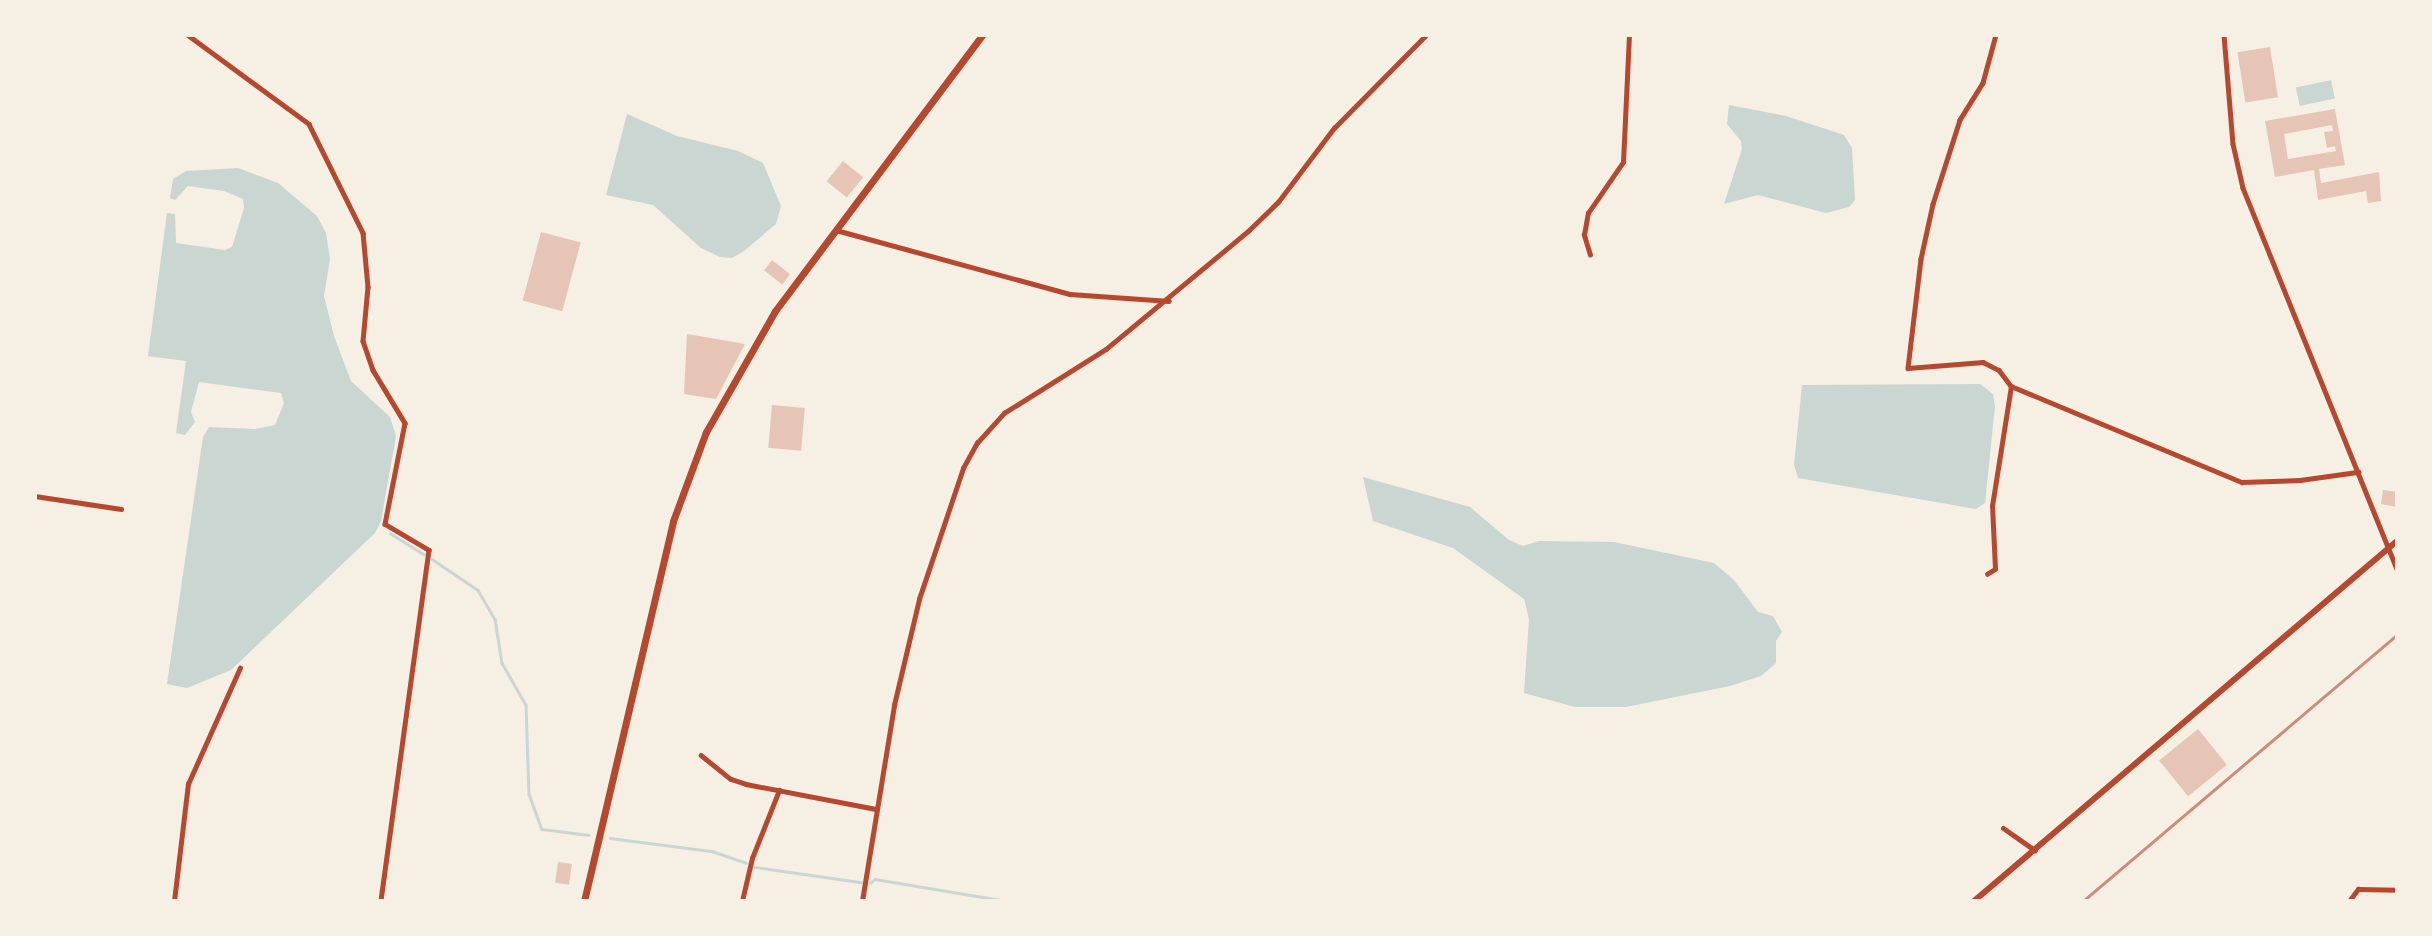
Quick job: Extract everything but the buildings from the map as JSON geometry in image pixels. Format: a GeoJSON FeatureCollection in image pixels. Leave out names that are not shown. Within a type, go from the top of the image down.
{"type":"FeatureCollection","features":[{"type":"Feature","properties":{"kind":"highway"},"geometry":{"type":"LineString","coordinates":[[584,901],[664,555],[688,476],[715,412],[754,342],[982,35]]}},
{"type":"Feature","properties":{"kind":"main road"},"geometry":{"type":"LineString","coordinates":[[1974,901],[2397,541]]}},
{"type":"Feature","properties":{"kind":"street"},"geometry":{"type":"LineString","coordinates":[[188,35],[309,124],[363,233],[368,287],[363,341],[373,370],[405,424],[385,524],[429,550],[382,901]]}},
{"type":"Feature","properties":{"kind":"street"},"geometry":{"type":"LineString","coordinates":[[862,901],[894,705],[919,598],[963,468],[977,443],[1004,413],[1107,349],[1169,301],[1268,212],[1334,128],[1426,35]]}},
{"type":"Feature","properties":{"kind":"street"},"geometry":{"type":"LineString","coordinates":[[1590,255],[1584,235],[1587,213],[1623,162],[1629,35]]}},
{"type":"Feature","properties":{"kind":"street"},"geometry":{"type":"LineString","coordinates":[[1996,35],[1983,82],[1960,120],[1933,204],[1921,259],[1908,368],[1983,362],[1999,370],[2011,386],[2242,482],[2300,481],[2358,471]]}},
{"type":"Feature","properties":{"kind":"street"},"geometry":{"type":"LineString","coordinates":[[2224,35],[2233,144],[2243,188],[2397,569]]}},
{"type":"Feature","properties":{"kind":"street"},"geometry":{"type":"LineString","coordinates":[[836,230],[1070,293],[1169,301]]}},
{"type":"Feature","properties":{"kind":"street"},"geometry":{"type":"LineString","coordinates":[[1987,574],[1995,569],[1992,506],[2011,386]]}},
{"type":"Feature","properties":{"kind":"street"},"geometry":{"type":"LineString","coordinates":[[35,496],[121,509]]}},
{"type":"Feature","properties":{"kind":"street"},"geometry":{"type":"LineString","coordinates":[[174,901],[188,784],[240,668]]}},
{"type":"Feature","properties":{"kind":"street"},"geometry":{"type":"LineString","coordinates":[[701,755],[732,779],[876,810]]}},
{"type":"Feature","properties":{"kind":"street"},"geometry":{"type":"LineString","coordinates":[[742,901],[752,858],[779,790]]}},
{"type":"Feature","properties":{"kind":"street"},"geometry":{"type":"LineString","coordinates":[[2003,828],[2035,850]]}},
{"type":"Feature","properties":{"kind":"street"},"geometry":{"type":"LineString","coordinates":[[2349,901],[2358,889],[2397,890]]}},
{"type":"Feature","properties":{"kind":"shaded area"},"geometry":{"type":"Polygon","coordinates":[[[2331,80],[2335,99],[2300,106],[2296,87],[2331,80]]]}},
{"type":"Feature","properties":{"kind":"shaded area"},"geometry":{"type":"Polygon","coordinates":[[[1729,105],[1786,116],[1844,135],[1852,148],[1855,200],[1849,207],[1826,213],[1758,195],[1724,204],[1742,149],[1741,141],[1727,124],[1729,105]]]}},
{"type":"Feature","properties":{"kind":"shaded area"},"geometry":{"type":"Polygon","coordinates":[[[627,114],[677,136],[738,151],[763,163],[781,206],[776,224],[744,251],[732,258],[720,257],[701,248],[653,205],[606,195],[627,114]]]}},
{"type":"Feature","properties":{"kind":"shaded area"},"geometry":{"type":"Polygon","coordinates":[[[238,168],[278,183],[317,216],[326,233],[330,259],[324,296],[334,336],[351,381],[390,417],[396,436],[381,521],[375,533],[231,670],[187,688],[167,684],[203,437],[209,427],[255,429],[275,425],[284,403],[281,393],[199,382],[191,412],[195,422],[185,435],[176,433],[186,361],[148,356],[167,213],[175,214],[176,243],[225,250],[232,247],[244,208],[243,199],[224,191],[188,186],[175,200],[170,198],[173,179],[186,171],[238,168]]]}},
{"type":"Feature","properties":{"kind":"shaded area"},"geometry":{"type":"Polygon","coordinates":[[[1980,384],[1993,394],[1995,406],[1985,503],[1976,509],[1798,478],[1794,465],[1802,385],[1980,384]]]}},
{"type":"Feature","properties":{"kind":"shaded area"},"geometry":{"type":"Polygon","coordinates":[[[1363,477],[1470,507],[1509,540],[1523,546],[1539,541],[1614,542],[1714,563],[1734,580],[1758,612],[1773,616],[1782,632],[1776,641],[1776,663],[1761,676],[1730,686],[1626,707],[1575,707],[1524,693],[1529,619],[1524,599],[1453,548],[1373,521],[1363,477]]]}},
{"type":"Feature","properties":{"kind":"waterway"},"geometry":{"type":"LineString","coordinates":[[390,533],[424,554]]}},
{"type":"Feature","properties":{"kind":"waterway"},"geometry":{"type":"LineString","coordinates":[[432,559],[478,590],[495,619],[502,663],[526,705],[529,794],[542,829],[589,835]]}},
{"type":"Feature","properties":{"kind":"waterway"},"geometry":{"type":"LineString","coordinates":[[610,838],[712,851],[746,863]]}},
{"type":"Feature","properties":{"kind":"waterway"},"geometry":{"type":"LineString","coordinates":[[755,867],[861,882]]}},
{"type":"Feature","properties":{"kind":"waterway"},"geometry":{"type":"LineString","coordinates":[[870,883],[875,879],[1006,901]]}},
{"type":"Feature","properties":{"kind":"railway"},"geometry":{"type":"LineString","coordinates":[[2083,901],[2397,635]]}}]}
